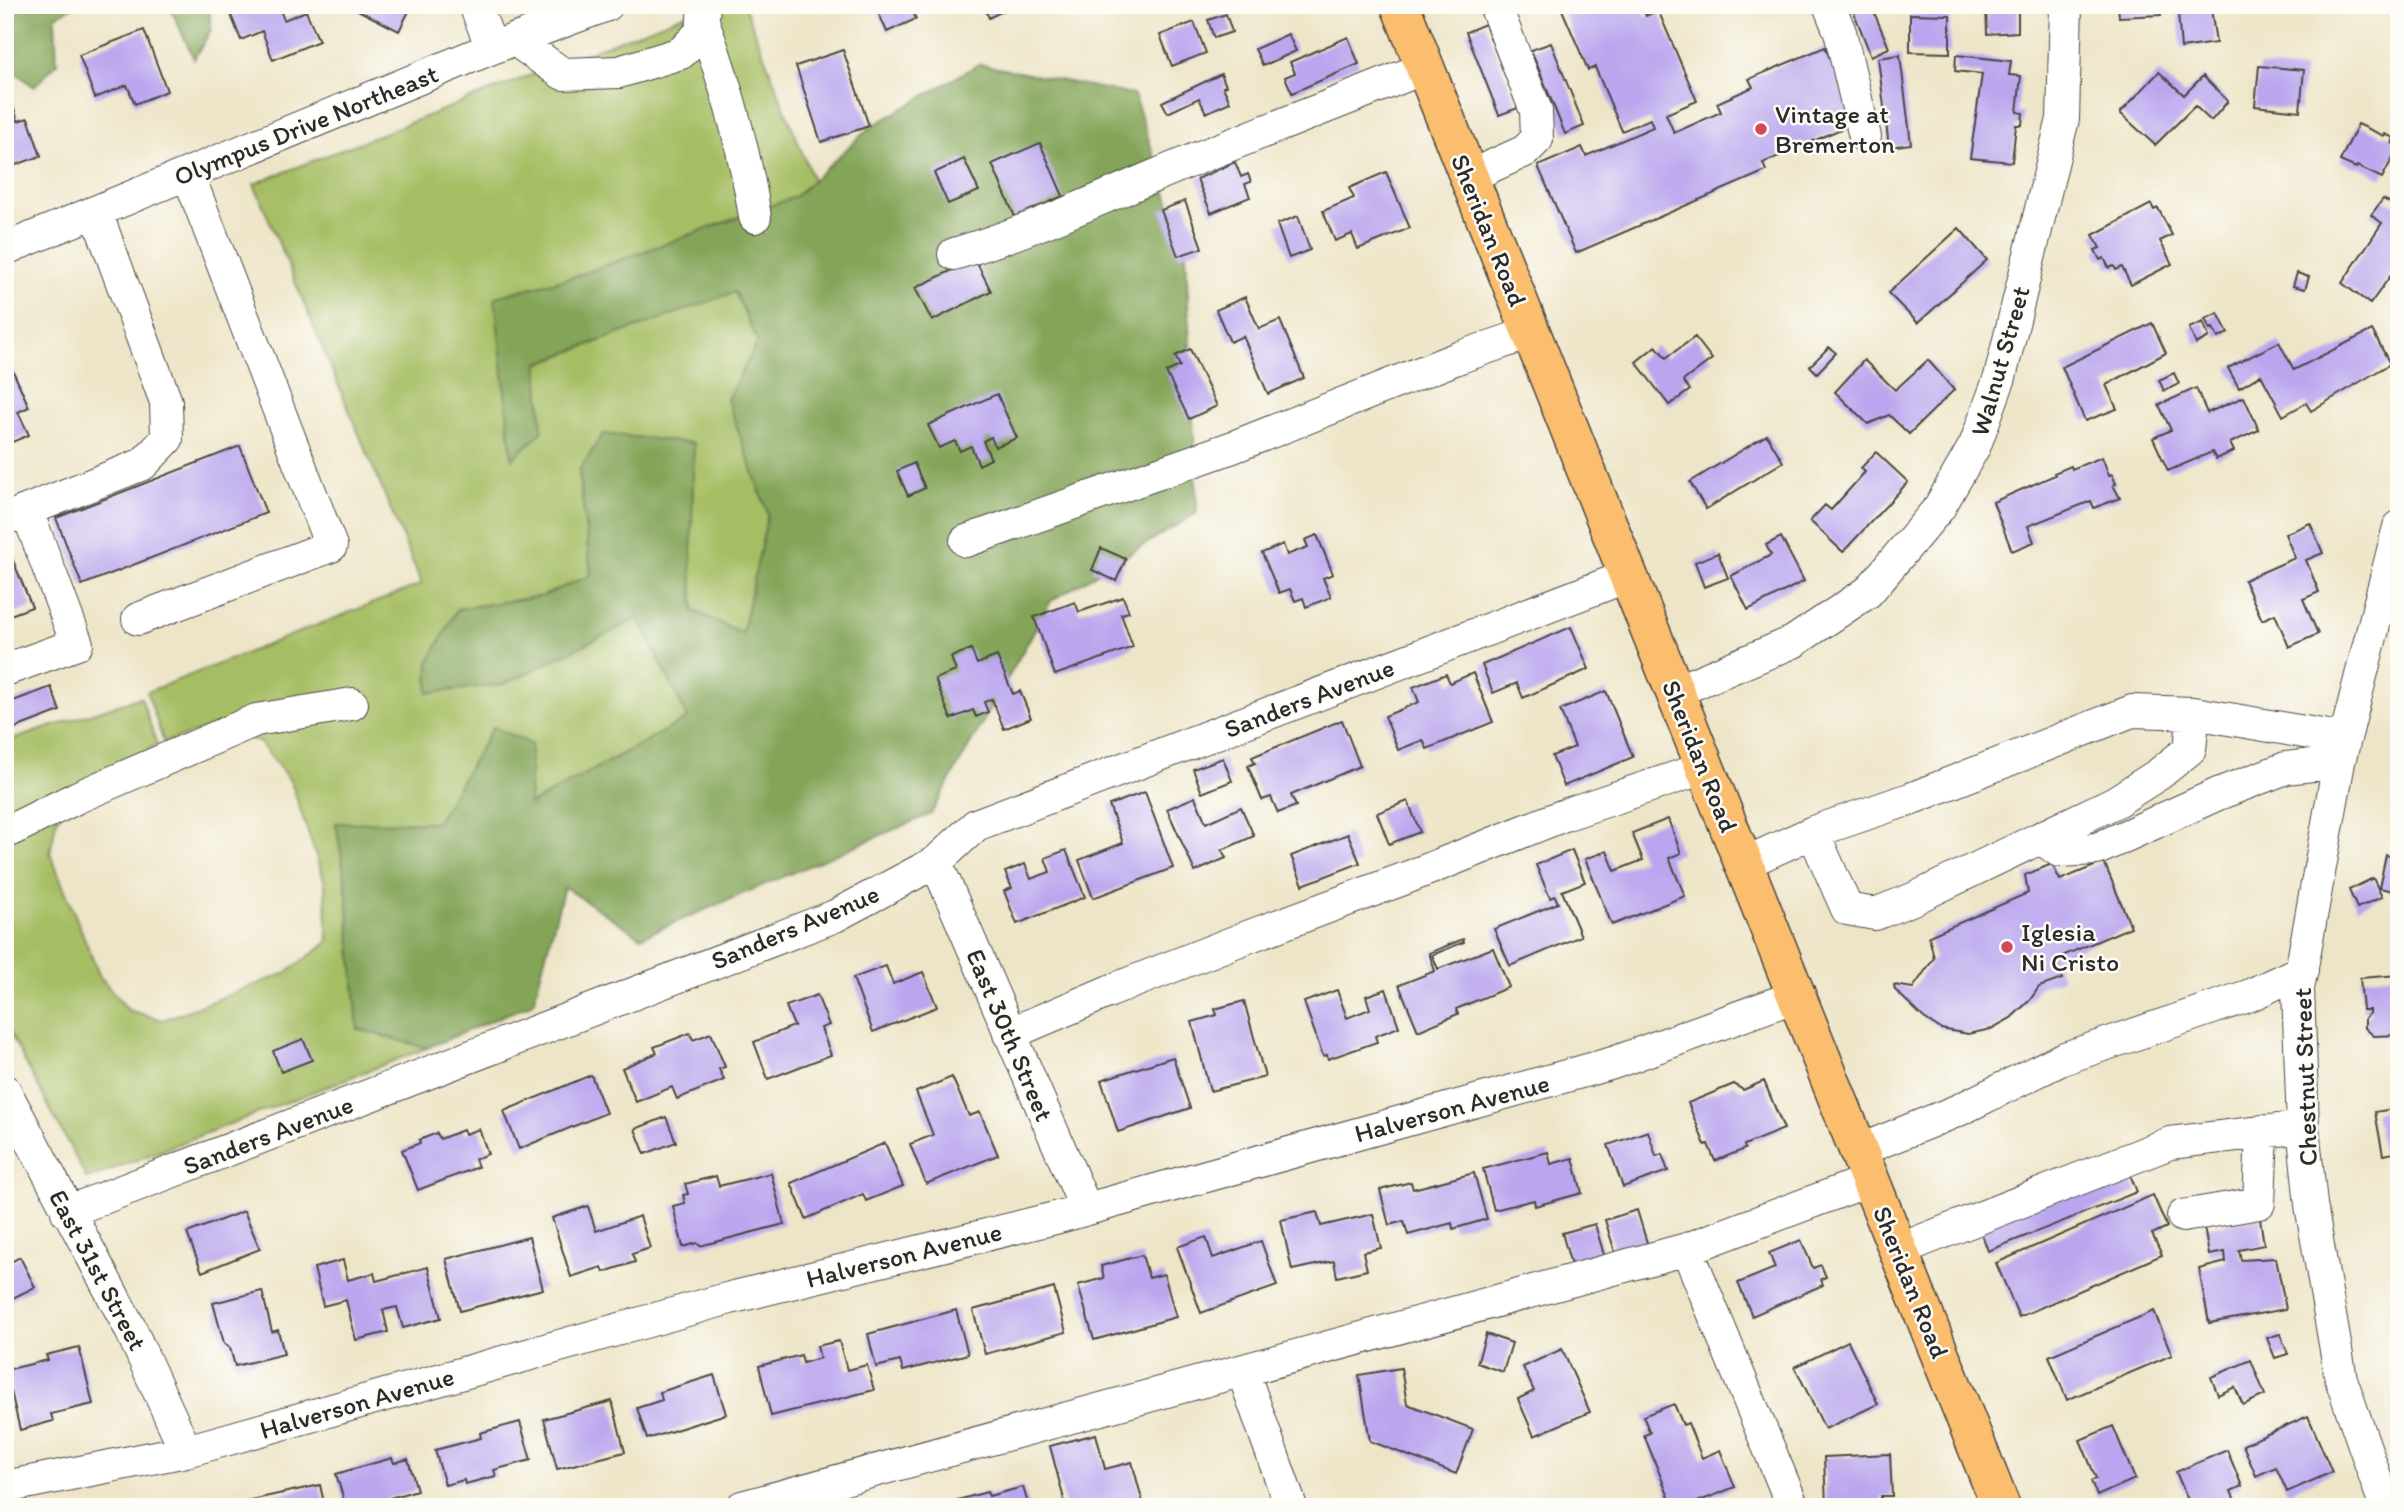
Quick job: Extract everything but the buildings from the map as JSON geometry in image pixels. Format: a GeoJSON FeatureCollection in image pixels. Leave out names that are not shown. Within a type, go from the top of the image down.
{"type":"FeatureCollection","features":[{"type":"Feature","properties":{"kind":"main road","name":"Sheridan Road"},"geometry":{"type":"LineString","coordinates":[[1399,5],[2001,1507]]}},
{"type":"Feature","properties":{"kind":"street"},"geometry":{"type":"LineString","coordinates":[[475,5],[504,44],[563,74],[619,72],[681,53],[702,31],[703,13]]}},
{"type":"Feature","properties":{"kind":"street","name":"Olympus Drive Northeast"},"geometry":{"type":"LineString","coordinates":[[5,249],[504,44],[607,5]]}},
{"type":"Feature","properties":{"kind":"street"},"geometry":{"type":"LineString","coordinates":[[1468,177],[1525,151],[1537,139],[1536,111],[1495,5]]}},
{"type":"Feature","properties":{"kind":"street"},"geometry":{"type":"LineString","coordinates":[[1829,5],[1840,32],[1865,137]]}},
{"type":"Feature","properties":{"kind":"street","name":"Walnut Street"},"geometry":{"type":"LineString","coordinates":[[1674,692],[1793,642],[1868,592],[1939,508],[1975,445],[2000,377],[2063,119],[2066,5]]}},
{"type":"Feature","properties":{"kind":"street"},"geometry":{"type":"LineString","coordinates":[[703,13],[733,113],[749,178],[755,217]]}},
{"type":"Feature","properties":{"kind":"street"},"geometry":{"type":"LineString","coordinates":[[954,254],[1003,239],[1073,212],[1424,68]]}},
{"type":"Feature","properties":{"kind":"street"},"geometry":{"type":"LineString","coordinates":[[138,619],[331,546],[188,174]]}},
{"type":"Feature","properties":{"kind":"street"},"geometry":{"type":"LineString","coordinates":[[5,670],[77,644],[16,515],[143,464],[167,439],[166,402],[96,212]]}},
{"type":"Feature","properties":{"kind":"street"},"geometry":{"type":"LineString","coordinates":[[967,541],[1233,447],[1460,357],[1530,333]]}},
{"type":"Feature","properties":{"kind":"street","name":"Chestnut Street"},"geometry":{"type":"LineString","coordinates":[[2385,1502],[2341,1379],[2311,1205],[2303,1127],[2298,989],[2342,751],[2399,527]]}},
{"type":"Feature","properties":{"kind":"street","name":"Sanders Avenue"},"geometry":{"type":"LineString","coordinates":[[67,1212],[835,916],[936,862],[976,825],[1628,576]]}},
{"type":"Feature","properties":{"kind":"street"},"geometry":{"type":"LineString","coordinates":[[5,833],[78,797],[256,720],[352,704]]}},
{"type":"Feature","properties":{"kind":"street"},"geometry":{"type":"LineString","coordinates":[[1743,864],[1813,832],[1910,799],[2132,711],[2194,713],[2342,751]]}},
{"type":"Feature","properties":{"kind":"street"},"geometry":{"type":"LineString","coordinates":[[1813,832],[1847,909],[1875,914],[1913,899],[2115,802],[2160,775],[2190,749],[2194,713]]}},
{"type":"Feature","properties":{"kind":"street"},"geometry":{"type":"LineString","coordinates":[[2040,838],[2059,851],[2097,849],[2218,794],[2286,768],[2342,751]]}},
{"type":"Feature","properties":{"kind":"street"},"geometry":{"type":"LineString","coordinates":[[1009,1034],[1110,991],[1567,814],[1704,768]]}},
{"type":"Feature","properties":{"kind":"street","name":"East 30th Street"},"geometry":{"type":"LineString","coordinates":[[936,862],[1086,1209]]}},
{"type":"Feature","properties":{"kind":"street"},"geometry":{"type":"LineString","coordinates":[[742,1507],[1687,1249],[1864,1165],[1959,1110],[2062,1059],[2248,996],[2302,971]]}},
{"type":"Feature","properties":{"kind":"street","name":"Halverson Avenue"},"geometry":{"type":"LineString","coordinates":[[5,1486],[186,1451],[730,1298],[1086,1209],[1613,1063],[1796,996]]}},
{"type":"Feature","properties":{"kind":"street","name":"East 31st Street"},"geometry":{"type":"LineString","coordinates":[[5,1091],[130,1328],[186,1451]]}},
{"type":"Feature","properties":{"kind":"street"},"geometry":{"type":"LineString","coordinates":[[1898,1250],[2170,1143],[2303,1127]]}},
{"type":"Feature","properties":{"kind":"street"},"geometry":{"type":"LineString","coordinates":[[2183,1216],[2259,1203],[2262,1131]]}},
{"type":"Feature","properties":{"kind":"street"},"geometry":{"type":"LineString","coordinates":[[1687,1249],[1793,1507]]}},
{"type":"Feature","properties":{"kind":"street"},"geometry":{"type":"LineString","coordinates":[[1243,1372],[1292,1507]]}},
{"type":"Feature","properties":{"kind":"green space"},"geometry":{"type":"Polygon","coordinates":[[[5,5],[76,5],[55,17],[57,63],[34,87],[5,64],[5,5]]]}},
{"type":"Feature","properties":{"kind":"green space"},"geometry":{"type":"Polygon","coordinates":[[[169,5],[209,5],[211,30],[194,59],[169,5]]]}},
{"type":"Feature","properties":{"kind":"green space"},"geometry":{"type":"Polygon","coordinates":[[[709,5],[744,5],[813,180],[795,197],[576,276],[496,297],[542,432],[538,364],[734,291],[758,342],[727,399],[768,514],[743,634],[694,611],[691,565],[579,471],[591,575],[543,596],[457,609],[504,684],[640,617],[688,718],[529,805],[493,727],[437,822],[336,823],[346,884],[358,1029],[427,1048],[87,1179],[5,1024],[5,742],[141,697],[157,745],[71,790],[56,822],[50,853],[100,977],[128,1010],[163,1020],[286,973],[328,942],[325,883],[291,782],[260,743],[221,724],[164,743],[147,692],[422,584],[254,184],[709,5]]]}},
{"type":"Feature","properties":{"kind":"green space"},"geometry":{"type":"Polygon","coordinates":[[[979,64],[1134,95],[1186,253],[1197,513],[1051,601],[931,814],[641,937],[564,887],[533,1003],[427,1048],[358,1029],[346,884],[336,823],[437,822],[493,727],[531,744],[529,805],[688,718],[639,618],[504,684],[428,693],[429,662],[457,609],[543,596],[591,575],[579,471],[603,434],[694,443],[691,565],[694,611],[742,634],[768,514],[727,399],[758,342],[735,292],[538,363],[542,432],[512,459],[495,297],[576,276],[795,197],[869,128],[979,64]]]}},
{"type":"Feature","properties":{"kind":"place","name":"Vintage at Bremerton"},"geometry":{"type":"Point","coordinates":[1761,129]}},
{"type":"Feature","properties":{"kind":"place","name":"Iglesia Ni Cristo"},"geometry":{"type":"Point","coordinates":[2007,947]}}]}
